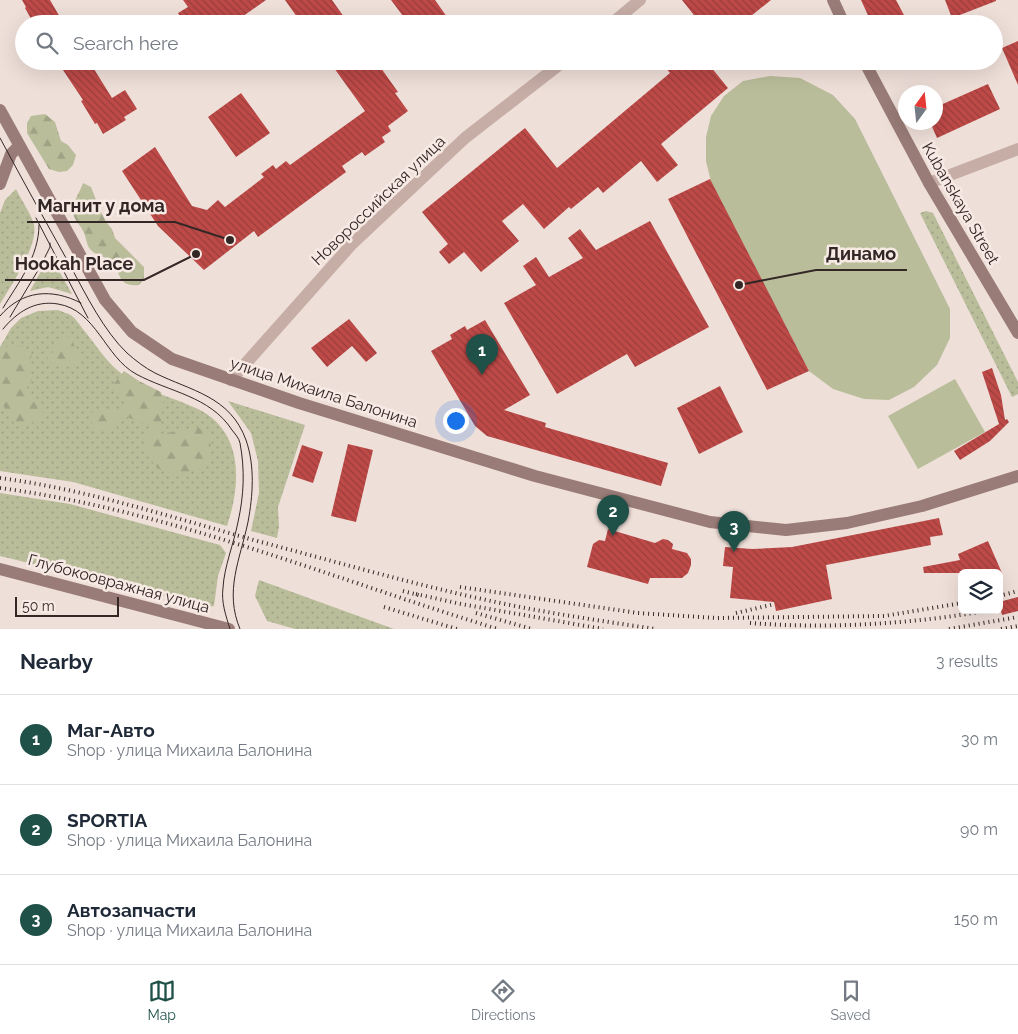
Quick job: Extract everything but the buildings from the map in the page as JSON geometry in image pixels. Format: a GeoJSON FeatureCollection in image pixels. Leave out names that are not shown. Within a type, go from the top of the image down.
{"type":"FeatureCollection","features":[{"type":"Feature","properties":{"kind":"main road"},"geometry":{"type":"LineString","coordinates":[[833,0],[840,15]]}},
{"type":"Feature","properties":{"kind":"main road","name":"Kubanskaya Street"},"geometry":{"type":"LineString","coordinates":[[869,70],[929,184],[1018,333]]}},
{"type":"Feature","properties":{"kind":"main road","name":"улица Михаила Балонина"},"geometry":{"type":"LineString","coordinates":[[0,110],[105,300],[132,332],[172,360],[535,476],[710,522],[786,530],[847,523],[922,506],[1018,476]]}},
{"type":"Feature","properties":{"kind":"main road"},"geometry":{"type":"LineString","coordinates":[[0,184],[11,154],[19,146]]}},
{"type":"Feature","properties":{"kind":"main road","name":"Глубокоовражная улица"},"geometry":{"type":"LineString","coordinates":[[0,569],[224,628]]}},
{"type":"Feature","properties":{"kind":"street"},"geometry":{"type":"LineString","coordinates":[[622,15],[640,0]]}},
{"type":"Feature","properties":{"kind":"street","name":"Новороссийская улица"},"geometry":{"type":"LineString","coordinates":[[231,380],[351,245],[465,138],[552,70]]}},
{"type":"Feature","properties":{"kind":"street"},"geometry":{"type":"LineString","coordinates":[[929,184],[1018,149]]}},
{"type":"Feature","properties":{"kind":"green space"},"geometry":{"type":"Polygon","coordinates":[[[770,76],[800,78],[833,95],[855,119],[950,309],[950,338],[937,365],[914,387],[889,400],[864,399],[833,389],[809,371],[713,190],[706,161],[706,137],[711,116],[724,96],[743,81],[770,76]]]}},
{"type":"Feature","properties":{"kind":"green space"},"geometry":{"type":"Polygon","coordinates":[[[45,114],[55,122],[61,141],[68,145],[76,155],[73,165],[67,171],[59,172],[49,169],[27,133],[27,123],[31,116],[45,114]]]}},
{"type":"Feature","properties":{"kind":"green space"},"geometry":{"type":"Polygon","coordinates":[[[83,183],[91,187],[100,210],[112,229],[115,238],[144,267],[144,279],[139,285],[131,285],[123,281],[113,264],[90,249],[73,212],[75,201],[83,183]]]}},
{"type":"Feature","properties":{"kind":"green space"},"geometry":{"type":"Polygon","coordinates":[[[16,189],[33,220],[34,234],[23,266],[0,304],[0,213],[5,200],[16,189]]]}},
{"type":"Feature","properties":{"kind":"green space"},"geometry":{"type":"Polygon","coordinates":[[[926,211],[933,213],[1018,382],[1018,394],[1012,397],[920,213],[926,211]]]}},
{"type":"Feature","properties":{"kind":"green space"},"geometry":{"type":"Polygon","coordinates":[[[50,255],[72,294],[48,287],[30,291],[50,255]]]}},
{"type":"Feature","properties":{"kind":"green space"},"geometry":{"type":"Polygon","coordinates":[[[58,310],[69,314],[75,319],[105,358],[122,374],[149,389],[198,409],[213,419],[224,431],[231,445],[235,460],[236,477],[232,510],[227,526],[73,482],[0,471],[0,347],[11,328],[21,318],[38,311],[58,310]]]}},
{"type":"Feature","properties":{"kind":"green space"},"geometry":{"type":"Polygon","coordinates":[[[64,337],[70,337],[77,351],[86,357],[65,368],[52,364],[47,356],[47,352],[52,353],[56,348],[55,341],[64,337]]]}},
{"type":"Feature","properties":{"kind":"green space"},"geometry":{"type":"Polygon","coordinates":[[[22,346],[32,355],[29,363],[32,380],[27,387],[32,399],[44,414],[26,425],[16,422],[11,418],[3,405],[0,404],[0,348],[22,346]]]}},
{"type":"Feature","properties":{"kind":"green space"},"geometry":{"type":"Polygon","coordinates":[[[124,371],[161,392],[163,402],[160,434],[199,428],[208,432],[211,447],[209,463],[184,473],[171,474],[159,469],[154,464],[143,445],[146,437],[152,432],[149,426],[127,417],[115,422],[108,429],[96,429],[91,421],[91,413],[102,409],[124,411],[128,401],[113,385],[124,371]]]}},
{"type":"Feature","properties":{"kind":"green space"},"geometry":{"type":"Polygon","coordinates":[[[955,379],[985,432],[918,469],[888,416],[955,379]]]}},
{"type":"Feature","properties":{"kind":"green space"},"geometry":{"type":"Polygon","coordinates":[[[228,401],[305,425],[278,507],[279,527],[277,538],[251,531],[259,493],[258,461],[251,433],[228,401]]]}},
{"type":"Feature","properties":{"kind":"green space"},"geometry":{"type":"Polygon","coordinates":[[[0,493],[70,504],[220,545],[226,553],[218,576],[214,606],[209,607],[0,556],[0,493]]]}},
{"type":"Feature","properties":{"kind":"green space"},"geometry":{"type":"Polygon","coordinates":[[[259,580],[394,629],[295,629],[267,621],[255,596],[259,580]]]}},
{"type":"Feature","properties":{"kind":"tram line"},"geometry":{"type":"LineString","coordinates":[[0,138],[89,301],[103,324],[119,344],[127,353],[151,371],[220,404],[239,425],[249,450],[252,470],[248,522],[233,588],[235,615],[240,629]]}},
{"type":"Feature","properties":{"kind":"tram line"},"geometry":{"type":"LineString","coordinates":[[36,218],[88,318]]}},
{"type":"Feature","properties":{"kind":"tram line"},"geometry":{"type":"LineString","coordinates":[[3,308],[32,259],[39,225]]}},
{"type":"Feature","properties":{"kind":"tram line"},"geometry":{"type":"LineString","coordinates":[[10,317],[40,267],[50,247],[50,243]]}},
{"type":"Feature","properties":{"kind":"tram line"},"geometry":{"type":"LineString","coordinates":[[0,316],[18,301],[38,294],[59,295],[81,303]]}},
{"type":"Feature","properties":{"kind":"tram line"},"geometry":{"type":"LineString","coordinates":[[3,329],[14,317],[34,306],[50,303],[71,308],[91,324],[125,366],[136,374],[201,402],[223,419],[236,435],[242,453],[243,492],[223,588],[223,604],[230,629]]}},
{"type":"Feature","properties":{"kind":"railway"},"geometry":{"type":"LineString","coordinates":[[0,478],[99,497],[363,570],[467,596],[580,618],[655,629]]}},
{"type":"Feature","properties":{"kind":"railway"},"geometry":{"type":"LineString","coordinates":[[0,488],[64,499],[127,513],[189,530],[251,548],[498,629]]}},
{"type":"Feature","properties":{"kind":"railway"},"geometry":{"type":"LineString","coordinates":[[460,587],[638,613],[716,618],[884,616],[958,604]]}},
{"type":"Feature","properties":{"kind":"railway"},"geometry":{"type":"LineString","coordinates":[[403,591],[422,596]]}},
{"type":"Feature","properties":{"kind":"railway"},"geometry":{"type":"LineString","coordinates":[[1003,595],[1018,591]]}},
{"type":"Feature","properties":{"kind":"railway"},"geometry":{"type":"LineString","coordinates":[[416,594],[461,604],[603,629]]}},
{"type":"Feature","properties":{"kind":"railway"},"geometry":{"type":"LineString","coordinates":[[736,613],[775,604]]}},
{"type":"Feature","properties":{"kind":"railway"},"geometry":{"type":"LineString","coordinates":[[384,607],[457,629]]}},
{"type":"Feature","properties":{"kind":"railway"},"geometry":{"type":"LineString","coordinates":[[476,613],[532,629]]}},
{"type":"Feature","properties":{"kind":"railway"},"geometry":{"type":"LineString","coordinates":[[750,623],[780,625],[870,624],[967,614]]}},
{"type":"Feature","properties":{"kind":"railway"},"geometry":{"type":"LineString","coordinates":[[949,629],[1018,617]]}},
{"type":"Feature","properties":{"kind":"railway"},"geometry":{"type":"LineString","coordinates":[[1001,629],[1018,626]]}},
{"type":"Feature","properties":{"kind":"place","name":"Магнит у дома"},"geometry":{"type":"Point","coordinates":[230,240]}},
{"type":"Feature","properties":{"kind":"place","name":"Hookah Place"},"geometry":{"type":"Point","coordinates":[196,254]}},
{"type":"Feature","properties":{"kind":"place","name":"Динамо"},"geometry":{"type":"Point","coordinates":[739,285]}},
{"type":"Feature","properties":{"kind":"place","name":"Маг-Авто"},"geometry":{"type":"Point","coordinates":[482,375]}},
{"type":"Feature","properties":{"kind":"place","name":"SPORTIA"},"geometry":{"type":"Point","coordinates":[613,536]}},
{"type":"Feature","properties":{"kind":"place","name":"Автозапчасти"},"geometry":{"type":"Point","coordinates":[734,552]}}]}
